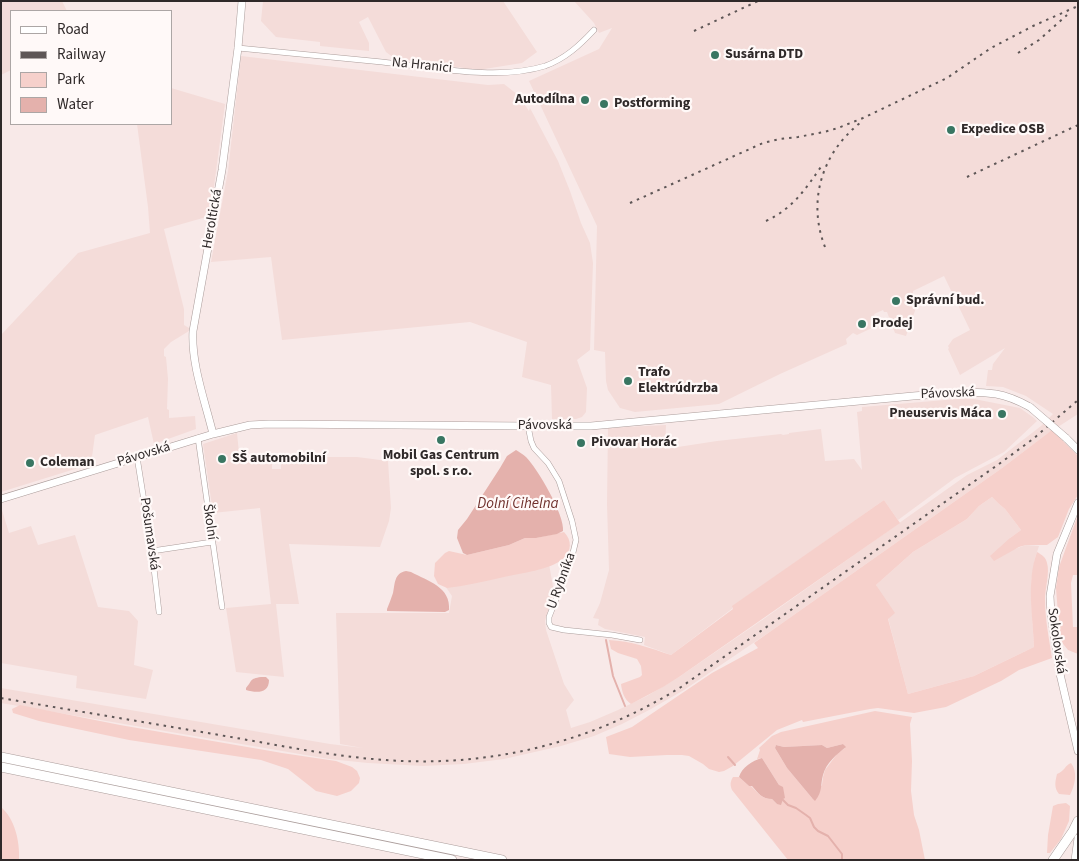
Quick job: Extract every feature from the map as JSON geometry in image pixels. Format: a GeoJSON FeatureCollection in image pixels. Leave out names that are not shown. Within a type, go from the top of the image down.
{"type":"FeatureCollection","features":[{"type":"Feature","properties":{"kind":"highway"},"geometry":{"type":"LineString","coordinates":[[1,756],[502,860]]}},
{"type":"Feature","properties":{"kind":"highway"},"geometry":{"type":"LineString","coordinates":[[1,767],[452,860]]}},
{"type":"Feature","properties":{"kind":"highway"},"geometry":{"type":"LineString","coordinates":[[1053,860],[1073,832],[1078,821]]}},
{"type":"Feature","properties":{"kind":"street","name":"Heroltická"},"geometry":{"type":"LineString","coordinates":[[213,434],[192,344],[222,170],[238,48],[242,1]]}},
{"type":"Feature","properties":{"kind":"street","name":"Na Hranici"},"geometry":{"type":"LineString","coordinates":[[238,48],[471,72],[505,72],[547,65],[578,47],[594,30]]}},
{"type":"Feature","properties":{"kind":"street","name":"Pávovská"},"geometry":{"type":"LineString","coordinates":[[1,499],[198,438],[250,425],[268,424],[603,425],[913,396],[963,393],[998,394],[1030,406],[1078,450]]}},
{"type":"Feature","properties":{"kind":"street","name":"U Rybníka"},"geometry":{"type":"LineString","coordinates":[[528,426],[534,448],[548,463],[559,481],[576,540],[571,562],[549,617],[551,626],[564,630],[640,640]]}},
{"type":"Feature","properties":{"kind":"street","name":"Školní"},"geometry":{"type":"LineString","coordinates":[[198,438],[222,607]]}},
{"type":"Feature","properties":{"kind":"street","name":"Pošumavská"},"geometry":{"type":"LineString","coordinates":[[137,457],[152,551],[159,612]]}},
{"type":"Feature","properties":{"kind":"street","name":"Sokolovská"},"geometry":{"type":"LineString","coordinates":[[1078,503],[1057,554],[1050,596],[1051,616],[1060,674],[1078,751]]}},
{"type":"Feature","properties":{"kind":"street"},"geometry":{"type":"LineString","coordinates":[[152,551],[212,542]]}},
{"type":"Feature","properties":{"kind":"street"},"geometry":{"type":"LineString","coordinates":[[1075,860],[1078,838]]}},
{"type":"Feature","properties":{"kind":"shaded area"},"geometry":{"type":"Polygon","coordinates":[[[1,1],[62,1],[66,10],[10,10],[10,70],[1,75],[1,1]]]}},
{"type":"Feature","properties":{"kind":"shaded area"},"geometry":{"type":"Polygon","coordinates":[[[263,1],[503,1],[537,52],[522,63],[478,70],[394,58],[386,52],[368,17],[359,22],[369,43],[369,51],[320,46],[320,42],[276,37],[261,21],[263,1]]]}},
{"type":"Feature","properties":{"kind":"shaded area"},"geometry":{"type":"Polygon","coordinates":[[[574,1],[1078,1],[1078,414],[1047,434],[1002,468],[771,631],[684,690],[622,724],[594,736],[561,746],[504,759],[464,764],[423,766],[368,763],[329,759],[1,703],[1,688],[363,748],[340,744],[336,613],[449,613],[452,596],[443,583],[549,564],[554,592],[545,621],[546,630],[564,684],[574,700],[566,710],[571,728],[618,710],[679,677],[967,475],[997,460],[1041,426],[1053,414],[1026,396],[1003,387],[986,386],[988,370],[992,370],[993,364],[1005,348],[960,375],[948,346],[953,339],[970,330],[944,276],[913,291],[917,305],[906,336],[895,333],[887,312],[883,310],[874,314],[872,328],[857,335],[853,333],[846,339],[847,344],[719,404],[635,412],[620,408],[608,390],[605,352],[594,350],[597,226],[529,81],[599,49],[612,28],[599,33],[594,23],[574,1]]]}},
{"type":"Feature","properties":{"kind":"shaded area"},"geometry":{"type":"Polygon","coordinates":[[[241,56],[488,85],[504,84],[518,95],[529,111],[530,108],[558,161],[590,243],[593,263],[590,350],[577,360],[587,388],[586,412],[582,417],[576,419],[552,419],[551,385],[522,377],[527,342],[470,322],[282,340],[271,257],[211,262],[228,171],[241,56]]]}},
{"type":"Feature","properties":{"kind":"shaded area"},"geometry":{"type":"Polygon","coordinates":[[[172,88],[225,104],[210,216],[164,229],[184,309],[184,325],[189,328],[189,331],[171,342],[164,349],[168,379],[167,409],[169,410],[169,418],[195,416],[196,429],[154,444],[148,417],[95,435],[91,464],[1,492],[1,335],[78,253],[150,233],[137,125],[172,125],[172,88]]]}},
{"type":"Feature","properties":{"kind":"shaded area"},"geometry":{"type":"Polygon","coordinates":[[[969,398],[1020,408],[1037,421],[1004,452],[955,478],[898,520],[884,500],[732,607],[671,655],[644,645],[645,637],[605,629],[598,625],[599,619],[593,618],[600,603],[609,570],[607,504],[608,428],[666,425],[665,449],[821,429],[825,461],[854,459],[862,470],[857,412],[862,411],[862,407],[969,398]]]}},
{"type":"Feature","properties":{"kind":"shaded area"},"geometry":{"type":"Polygon","coordinates":[[[237,433],[240,463],[272,461],[272,469],[281,469],[281,457],[357,457],[388,461],[391,508],[389,521],[380,547],[289,544],[299,604],[276,604],[284,677],[236,672],[226,608],[271,604],[260,508],[213,513],[203,444],[237,433]]]}},
{"type":"Feature","properties":{"kind":"shaded area"},"geometry":{"type":"Polygon","coordinates":[[[992,497],[1005,509],[1021,530],[1010,538],[1015,549],[1026,545],[1039,546],[1031,582],[1034,647],[974,676],[908,694],[888,618],[876,585],[913,552],[967,519],[979,506],[992,497]]]}},
{"type":"Feature","properties":{"kind":"shaded area"},"geometry":{"type":"Polygon","coordinates":[[[1,507],[9,533],[31,526],[38,545],[75,535],[98,607],[129,611],[138,621],[134,665],[153,670],[146,699],[76,688],[77,676],[1,663],[1,507]]]}},
{"type":"Feature","properties":{"kind":"green space"},"geometry":{"type":"Polygon","coordinates":[[[1052,430],[1078,456],[1078,495],[1069,509],[1058,537],[1047,545],[1019,547],[994,561],[990,556],[1021,530],[1005,509],[992,497],[979,506],[967,519],[913,552],[876,585],[895,613],[888,619],[908,694],[974,676],[1034,647],[1031,587],[1037,552],[1045,558],[1048,567],[1045,606],[1052,658],[1019,670],[1001,681],[946,707],[914,713],[878,708],[803,722],[802,720],[777,730],[733,766],[724,771],[719,772],[709,769],[689,756],[630,757],[609,754],[606,737],[632,727],[712,673],[758,648],[754,643],[1002,468],[1052,430]]]}},
{"type":"Feature","properties":{"kind":"green space"},"geometry":{"type":"Polygon","coordinates":[[[884,500],[900,523],[679,677],[631,704],[627,700],[621,684],[640,677],[642,675],[641,666],[637,659],[611,649],[609,640],[633,643],[671,655],[733,609],[732,606],[884,500]]]}},
{"type":"Feature","properties":{"kind":"green space"},"geometry":{"type":"Polygon","coordinates":[[[1078,515],[1078,575],[1073,575],[1071,583],[1073,627],[1078,627],[1078,654],[1068,650],[1060,640],[1056,588],[1059,567],[1078,515]]]}},
{"type":"Feature","properties":{"kind":"green space"},"geometry":{"type":"Polygon","coordinates":[[[564,532],[570,542],[568,553],[563,559],[550,566],[447,588],[438,584],[434,576],[435,563],[449,551],[467,555],[509,545],[525,538],[536,538],[564,532]]]}},
{"type":"Feature","properties":{"kind":"green space"},"geometry":{"type":"Polygon","coordinates":[[[20,705],[120,725],[336,761],[357,771],[360,778],[359,783],[351,791],[337,796],[316,791],[288,769],[261,760],[129,740],[39,721],[13,713],[12,709],[20,705]]]}},
{"type":"Feature","properties":{"kind":"green space"},"geometry":{"type":"Polygon","coordinates":[[[875,711],[912,717],[910,724],[911,791],[914,815],[925,860],[788,860],[732,790],[731,785],[733,777],[739,777],[760,795],[772,799],[777,804],[779,785],[762,758],[757,759],[759,748],[772,736],[781,732],[875,711]],[[843,744],[827,748],[822,745],[784,747],[776,745],[775,748],[787,768],[812,798],[822,785],[825,770],[837,754],[845,748],[843,744]]]}},
{"type":"Feature","properties":{"kind":"green space"},"geometry":{"type":"Polygon","coordinates":[[[1071,763],[1075,774],[1072,791],[1070,795],[1059,794],[1055,785],[1057,774],[1071,763]]]}},
{"type":"Feature","properties":{"kind":"green space"},"geometry":{"type":"Polygon","coordinates":[[[1066,803],[1070,806],[1069,821],[1061,839],[1050,853],[1047,853],[1053,806],[1066,803]]]}},
{"type":"Feature","properties":{"kind":"green space"},"geometry":{"type":"Polygon","coordinates":[[[1,807],[10,818],[16,831],[19,860],[1,860],[1,807]]]}},
{"type":"Feature","properties":{"kind":"water","name":"Dolní Cihelna"},"geometry":{"type":"Polygon","coordinates":[[[516,450],[526,457],[543,481],[560,514],[563,531],[536,538],[525,538],[509,545],[467,555],[463,553],[457,538],[458,530],[507,456],[516,450]]]}},
{"type":"Feature","properties":{"kind":"water"},"geometry":{"type":"Polygon","coordinates":[[[406,571],[431,582],[442,590],[449,602],[449,610],[445,612],[387,611],[397,576],[406,571]]]}},
{"type":"Feature","properties":{"kind":"water"},"geometry":{"type":"Polygon","coordinates":[[[266,677],[269,680],[267,688],[258,692],[246,690],[252,680],[266,677]]]}},
{"type":"Feature","properties":{"kind":"water"},"geometry":{"type":"Polygon","coordinates":[[[843,744],[846,747],[832,759],[824,771],[820,791],[815,801],[787,768],[775,748],[776,745],[784,747],[822,745],[827,748],[843,744]]]}},
{"type":"Feature","properties":{"kind":"water"},"geometry":{"type":"Polygon","coordinates":[[[762,758],[779,785],[783,787],[785,798],[781,805],[772,799],[763,797],[739,777],[742,770],[748,765],[762,758]]]}},
{"type":"Feature","properties":{"kind":"waterway"},"geometry":{"type":"LineString","coordinates":[[606,640],[613,676],[625,706]]}},
{"type":"Feature","properties":{"kind":"waterway"},"geometry":{"type":"LineString","coordinates":[[728,757],[735,765]]}},
{"type":"Feature","properties":{"kind":"waterway"},"geometry":{"type":"LineString","coordinates":[[782,799],[788,805],[810,818],[814,827],[828,836],[842,854],[842,860]]}},
{"type":"Feature","properties":{"kind":"railway"},"geometry":{"type":"LineString","coordinates":[[694,31],[758,1]]}},
{"type":"Feature","properties":{"kind":"railway"},"geometry":{"type":"LineString","coordinates":[[630,203],[763,143],[824,132],[863,118],[947,78],[991,48],[1033,26],[1078,6]]}},
{"type":"Feature","properties":{"kind":"railway"},"geometry":{"type":"LineString","coordinates":[[1018,53],[1039,40],[1067,15]]}},
{"type":"Feature","properties":{"kind":"railway"},"geometry":{"type":"LineString","coordinates":[[825,247],[820,230],[818,212],[818,195],[822,179],[827,163],[836,149],[860,123]]}},
{"type":"Feature","properties":{"kind":"railway"},"geometry":{"type":"LineString","coordinates":[[967,177],[1078,125]]}},
{"type":"Feature","properties":{"kind":"railway"},"geometry":{"type":"LineString","coordinates":[[766,221],[792,204],[823,164]]}},
{"type":"Feature","properties":{"kind":"railway"},"geometry":{"type":"LineString","coordinates":[[1,698],[314,752],[382,760],[440,761],[477,758],[548,745],[616,721],[681,687],[999,464],[1033,439],[1078,400]]}},
{"type":"Feature","properties":{"kind":"place","name":"Susárna DTD"},"geometry":{"type":"Point","coordinates":[715,55]}},
{"type":"Feature","properties":{"kind":"place","name":"Autodílna"},"geometry":{"type":"Point","coordinates":[585,100]}},
{"type":"Feature","properties":{"kind":"place","name":"Postforming"},"geometry":{"type":"Point","coordinates":[604,104]}},
{"type":"Feature","properties":{"kind":"place","name":"Expedice OSB"},"geometry":{"type":"Point","coordinates":[951,130]}},
{"type":"Feature","properties":{"kind":"place","name":"Správní bud."},"geometry":{"type":"Point","coordinates":[896,301]}},
{"type":"Feature","properties":{"kind":"place","name":"Prodej"},"geometry":{"type":"Point","coordinates":[862,324]}},
{"type":"Feature","properties":{"kind":"place","name":"Trafo Elektrúdrzba"},"geometry":{"type":"Point","coordinates":[628,381]}},
{"type":"Feature","properties":{"kind":"place","name":"Pneuservis Máca"},"geometry":{"type":"Point","coordinates":[1002,414]}},
{"type":"Feature","properties":{"kind":"place","name":"Mobil Gas Centrum spol. s r.o."},"geometry":{"type":"Point","coordinates":[441,440]}},
{"type":"Feature","properties":{"kind":"place","name":"Pivovar Horác"},"geometry":{"type":"Point","coordinates":[581,443]}},
{"type":"Feature","properties":{"kind":"place","name":"SŠ automobilní"},"geometry":{"type":"Point","coordinates":[222,459]}},
{"type":"Feature","properties":{"kind":"place","name":"Coleman"},"geometry":{"type":"Point","coordinates":[30,463]}}]}
